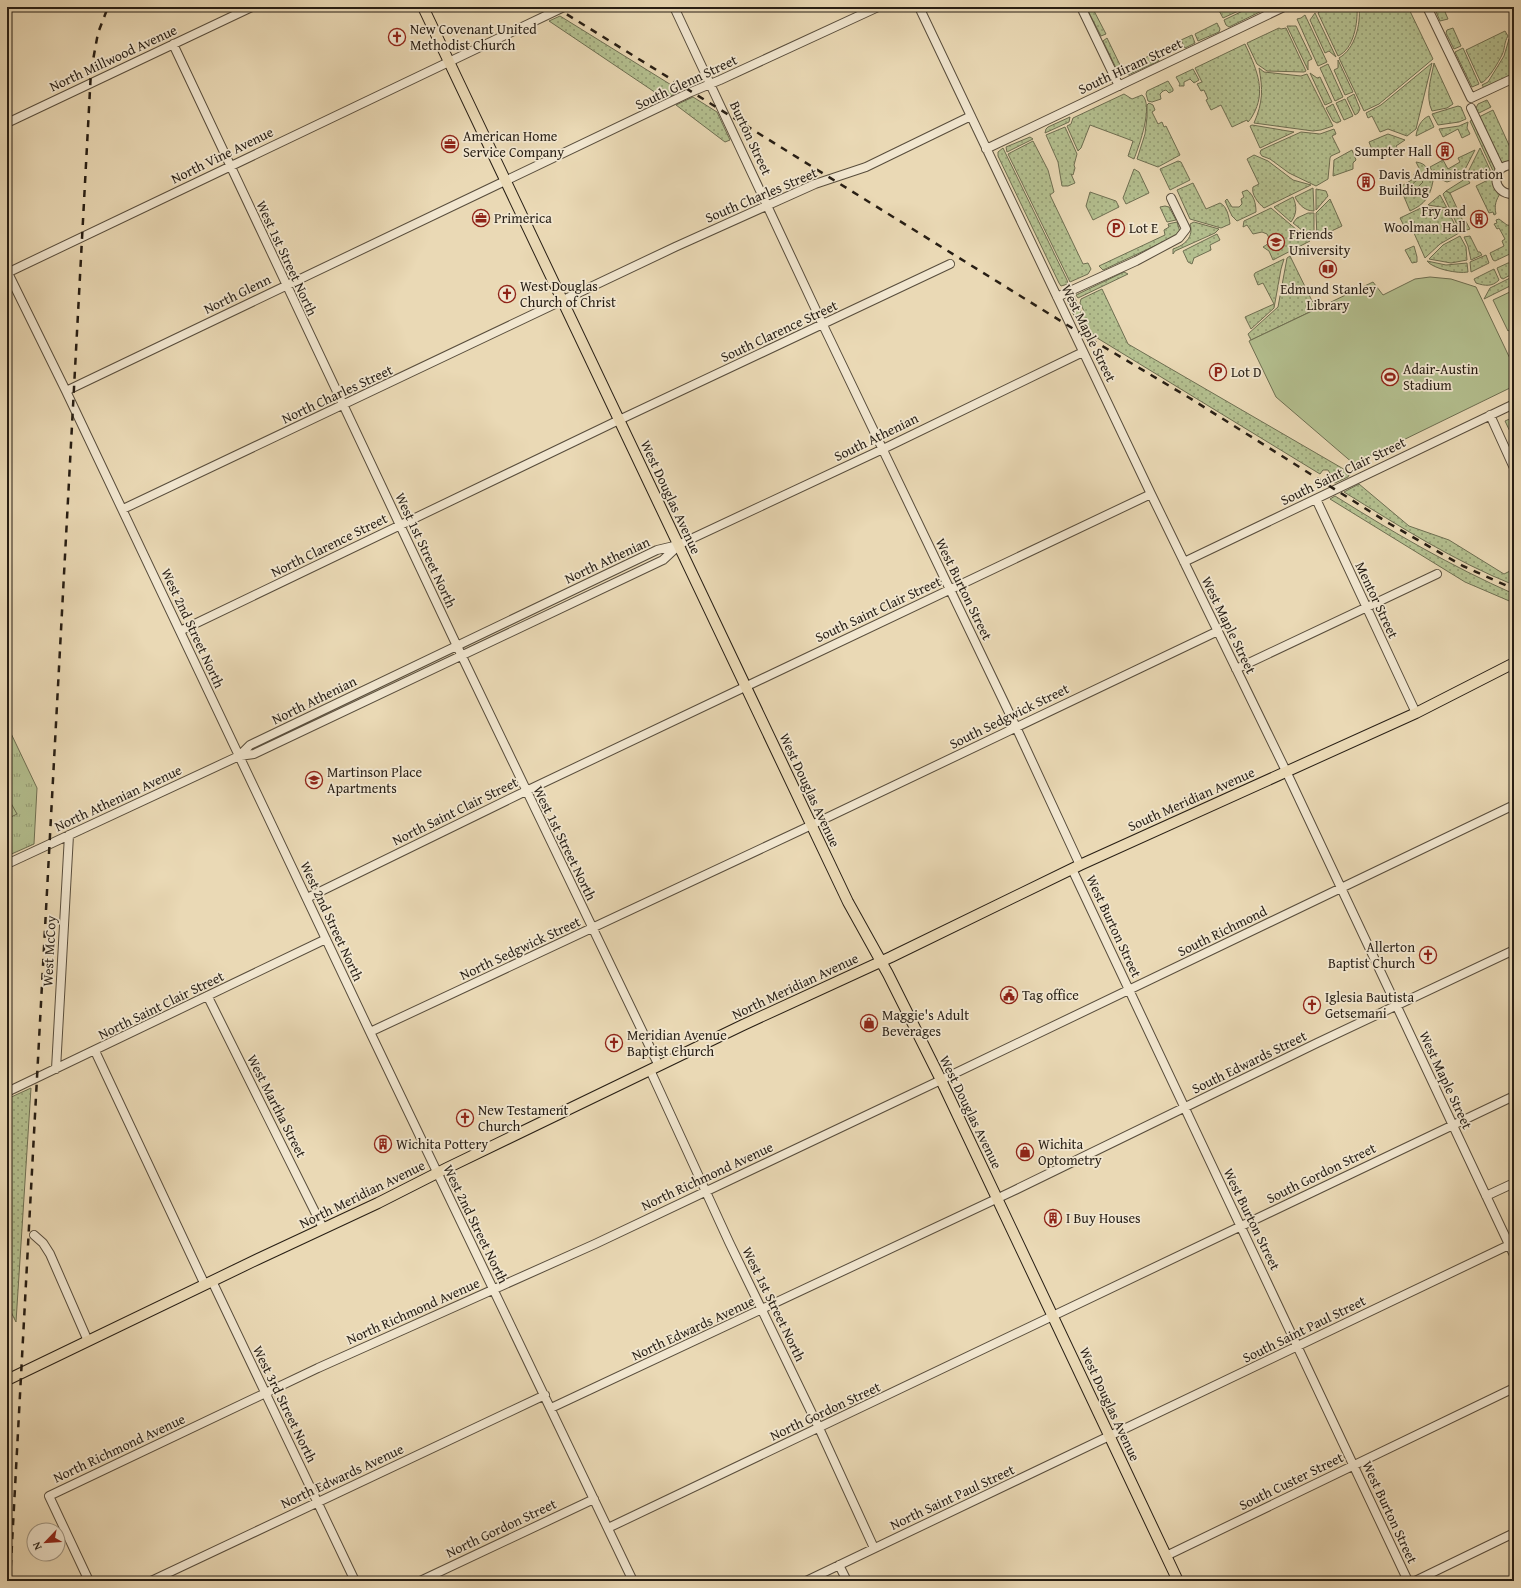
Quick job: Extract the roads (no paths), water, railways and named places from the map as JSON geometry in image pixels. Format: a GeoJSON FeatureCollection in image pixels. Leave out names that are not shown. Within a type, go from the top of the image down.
{"type":"FeatureCollection","features":[{"type":"Feature","properties":{"kind":"main road","name":"West Douglas Avenue"},"geometry":{"type":"LineString","coordinates":[[424,7],[848,902],[881,961],[941,1080],[1178,1581]]}},
{"type":"Feature","properties":{"kind":"main road","name":"South Meridian Avenue"},"geometry":{"type":"LineString","coordinates":[[881,961],[1076,867],[1416,713],[1514,663]]}},
{"type":"Feature","properties":{"kind":"main road","name":"North Meridian Avenue"},"geometry":{"type":"LineString","coordinates":[[7,1380],[378,1203],[654,1068],[881,961]]}},
{"type":"Feature","properties":{"kind":"street","name":"North Millwood Avenue"},"geometry":{"type":"LineString","coordinates":[[7,122],[252,7]]}},
{"type":"Feature","properties":{"kind":"street","name":"North Vine Avenue"},"geometry":{"type":"LineString","coordinates":[[7,272],[564,7]]}},
{"type":"Feature","properties":{"kind":"street","name":"Burton Street"},"geometry":{"type":"LineString","coordinates":[[674,7],[823,324]]}},
{"type":"Feature","properties":{"kind":"street","name":"South Glenn Street"},"geometry":{"type":"LineString","coordinates":[[506,181],[692,92],[878,7]]}},
{"type":"Feature","properties":{"kind":"street","name":"West Maple Street"},"geometry":{"type":"LineString","coordinates":[[919,7],[1151,494],[1286,771],[1514,1255]]}},
{"type":"Feature","properties":{"kind":"street"},"geometry":{"type":"LineString","coordinates":[[1081,7],[1119,86]]}},
{"type":"Feature","properties":{"kind":"street","name":"South Hiram Street"},"geometry":{"type":"LineString","coordinates":[[986,149],[1284,7]]}},
{"type":"Feature","properties":{"kind":"street"},"geometry":{"type":"LineString","coordinates":[[1427,7],[1471,98],[1514,78]]}},
{"type":"Feature","properties":{"kind":"street","name":"West 1st Street North"},"geometry":{"type":"LineString","coordinates":[[173,44],[399,526],[592,929],[654,1068],[706,1191],[819,1428],[874,1548]]}},
{"type":"Feature","properties":{"kind":"street"},"geometry":{"type":"LineString","coordinates":[[1471,108],[1500,169]]}},
{"type":"Feature","properties":{"kind":"street","name":"South Charles Street"},"geometry":{"type":"LineString","coordinates":[[562,301],[767,204],[815,184],[866,167],[971,116]]}},
{"type":"Feature","properties":{"kind":"street"},"geometry":{"type":"LineString","coordinates":[[1514,165],[1508,165],[1500,169],[1496,176],[1499,188],[1504,193],[1514,194]]}},
{"type":"Feature","properties":{"kind":"street","name":"North Glenn"},"geometry":{"type":"LineString","coordinates":[[66,391],[506,181]]}},
{"type":"Feature","properties":{"kind":"street"},"geometry":{"type":"LineString","coordinates":[[1057,297],[1136,261],[1179,238],[1186,229],[1171,198]]}},
{"type":"Feature","properties":{"kind":"street","name":"South Clarence Street"},"geometry":{"type":"LineString","coordinates":[[619,420],[950,264]]}},
{"type":"Feature","properties":{"kind":"street","name":"West 2nd Street North"},"geometry":{"type":"LineString","coordinates":[[7,272],[123,509],[370,1032],[633,1581]]}},
{"type":"Feature","properties":{"kind":"street","name":"North Charles Street"},"geometry":{"type":"LineString","coordinates":[[123,509],[562,301]]}},
{"type":"Feature","properties":{"kind":"street","name":"West Burton Street"},"geometry":{"type":"LineString","coordinates":[[823,324],[949,590],[1016,727],[1129,989],[1408,1581]]}},
{"type":"Feature","properties":{"kind":"street","name":"South Athenian"},"geometry":{"type":"LineString","coordinates":[[678,545],[1084,352]]}},
{"type":"Feature","properties":{"kind":"street","name":"South Saint Clair Street"},"geometry":{"type":"LineString","coordinates":[[1184,562],[1514,404]]}},
{"type":"Feature","properties":{"kind":"street"},"geometry":{"type":"LineString","coordinates":[[1490,415],[1514,468]]}},
{"type":"Feature","properties":{"kind":"street","name":"North Clarence Street"},"geometry":{"type":"LineString","coordinates":[[180,631],[619,420]]}},
{"type":"Feature","properties":{"kind":"street","name":"South Saint Clair Street"},"geometry":{"type":"LineString","coordinates":[[746,687],[1151,494]]}},
{"type":"Feature","properties":{"kind":"street","name":"Mentor Street"},"geometry":{"type":"LineString","coordinates":[[1316,498],[1416,713]]}},
{"type":"Feature","properties":{"kind":"street","name":"North Athenian"},"geometry":{"type":"LineString","coordinates":[[239,756],[250,745],[657,550],[678,545]]}},
{"type":"Feature","properties":{"kind":"street","name":"North Athenian"},"geometry":{"type":"LineString","coordinates":[[239,756],[254,754],[663,560],[678,545]]}},
{"type":"Feature","properties":{"kind":"street"},"geometry":{"type":"LineString","coordinates":[[1236,669],[1437,574]]}},
{"type":"Feature","properties":{"kind":"street","name":"South Sedgwick Street"},"geometry":{"type":"LineString","coordinates":[[812,825],[1218,631]]}},
{"type":"Feature","properties":{"kind":"street","name":"North Saint Clair Street"},"geometry":{"type":"LineString","coordinates":[[307,898],[526,791],[746,687]]}},
{"type":"Feature","properties":{"kind":"street","name":"North Athenian Avenue"},"geometry":{"type":"LineString","coordinates":[[7,864],[68,834],[239,756]]}},
{"type":"Feature","properties":{"kind":"street","name":"South Richmond"},"geometry":{"type":"LineString","coordinates":[[941,1080],[1514,805]]}},
{"type":"Feature","properties":{"kind":"street","name":"North Sedgwick Street"},"geometry":{"type":"LineString","coordinates":[[370,1032],[812,825]]}},
{"type":"Feature","properties":{"kind":"street","name":"West McCoy"},"geometry":{"type":"LineString","coordinates":[[56,1069],[68,834]]}},
{"type":"Feature","properties":{"kind":"street","name":"North Saint Clair Street"},"geometry":{"type":"LineString","coordinates":[[7,1092],[208,997],[326,939]]}},
{"type":"Feature","properties":{"kind":"street","name":"South Edwards Street"},"geometry":{"type":"LineString","coordinates":[[997,1199],[1514,950]]}},
{"type":"Feature","properties":{"kind":"street","name":"West Martha Street"},"geometry":{"type":"LineString","coordinates":[[208,997],[323,1228]]}},
{"type":"Feature","properties":{"kind":"street","name":"West 3rd Street North"},"geometry":{"type":"LineString","coordinates":[[95,1051],[209,1283],[266,1393],[355,1581]]}},
{"type":"Feature","properties":{"kind":"street","name":"North Richmond Avenue"},"geometry":{"type":"LineString","coordinates":[[89,1581],[49,1496],[266,1393],[595,1244],[941,1080]]}},
{"type":"Feature","properties":{"kind":"street","name":"South Gordon Street"},"geometry":{"type":"LineString","coordinates":[[1053,1317],[1514,1096]]}},
{"type":"Feature","properties":{"kind":"street"},"geometry":{"type":"LineString","coordinates":[[1486,1196],[1514,1183]]}},
{"type":"Feature","properties":{"kind":"street","name":"North Edwards Avenue"},"geometry":{"type":"LineString","coordinates":[[551,1408],[997,1199]]}},
{"type":"Feature","properties":{"kind":"street"},"geometry":{"type":"LineString","coordinates":[[34,1234],[43,1243],[50,1254],[88,1341]]}},
{"type":"Feature","properties":{"kind":"street","name":"South Saint Paul Street"},"geometry":{"type":"LineString","coordinates":[[1110,1436],[1510,1245]]}},
{"type":"Feature","properties":{"kind":"street","name":"North Gordon Street"},"geometry":{"type":"LineString","coordinates":[[608,1528],[1053,1317]]}},
{"type":"Feature","properties":{"kind":"street","name":"South Custer Street"},"geometry":{"type":"LineString","coordinates":[[1166,1556],[1514,1388]]}},
{"type":"Feature","properties":{"kind":"street","name":"North Edwards Avenue"},"geometry":{"type":"LineString","coordinates":[[151,1581],[545,1395]]}},
{"type":"Feature","properties":{"kind":"street","name":"North Saint Paul Street"},"geometry":{"type":"LineString","coordinates":[[806,1581],[1110,1436]]}},
{"type":"Feature","properties":{"kind":"street","name":"North Gordon Street"},"geometry":{"type":"LineString","coordinates":[[420,1581],[594,1499]]}},
{"type":"Feature","properties":{"kind":"street"},"geometry":{"type":"LineString","coordinates":[[1415,1581],[1514,1533]]}},
{"type":"Feature","properties":{"kind":"street"},"geometry":{"type":"LineString","coordinates":[[839,1565],[847,1581]]}},
{"type":"Feature","properties":{"kind":"railway"},"geometry":{"type":"LineString","coordinates":[[10,1581],[91,71],[98,33],[108,7]]}},
{"type":"Feature","properties":{"kind":"railway"},"geometry":{"type":"LineString","coordinates":[[555,7],[1072,328],[1188,397],[1390,524],[1463,566],[1514,589]]}},
{"type":"Feature","properties":{"kind":"place","name":"New Covenant United Methodist Church"},"geometry":{"type":"Point","coordinates":[397,37]}},
{"type":"Feature","properties":{"kind":"place","name":"American Home Service Company"},"geometry":{"type":"Point","coordinates":[450,144]}},
{"type":"Feature","properties":{"kind":"place","name":"Sumpter Hall"},"geometry":{"type":"Point","coordinates":[1445,151]}},
{"type":"Feature","properties":{"kind":"place","name":"Davis Administration Building"},"geometry":{"type":"Point","coordinates":[1366,182]}},
{"type":"Feature","properties":{"kind":"place","name":"Primerica"},"geometry":{"type":"Point","coordinates":[481,218]}},
{"type":"Feature","properties":{"kind":"place","name":"Fry and Woolman Hall"},"geometry":{"type":"Point","coordinates":[1479,219]}},
{"type":"Feature","properties":{"kind":"place","name":"Lot E"},"geometry":{"type":"Point","coordinates":[1116,228]}},
{"type":"Feature","properties":{"kind":"place","name":"Friends University"},"geometry":{"type":"Point","coordinates":[1276,242]}},
{"type":"Feature","properties":{"kind":"place","name":"Edmund Stanley Library"},"geometry":{"type":"Point","coordinates":[1328,269]}},
{"type":"Feature","properties":{"kind":"place","name":"West Douglas Church of Christ"},"geometry":{"type":"Point","coordinates":[507,294]}},
{"type":"Feature","properties":{"kind":"place","name":"Lot D"},"geometry":{"type":"Point","coordinates":[1218,372]}},
{"type":"Feature","properties":{"kind":"place","name":"Adair-Austin Stadium"},"geometry":{"type":"Point","coordinates":[1390,377]}},
{"type":"Feature","properties":{"kind":"place","name":"Martinson Place Apartments"},"geometry":{"type":"Point","coordinates":[314,780]}},
{"type":"Feature","properties":{"kind":"place","name":"Allerton Baptist Church"},"geometry":{"type":"Point","coordinates":[1428,955]}},
{"type":"Feature","properties":{"kind":"place","name":"Tag office"},"geometry":{"type":"Point","coordinates":[1009,995]}},
{"type":"Feature","properties":{"kind":"place","name":"Iglesia Bautista Getsemani"},"geometry":{"type":"Point","coordinates":[1312,1005]}},
{"type":"Feature","properties":{"kind":"place","name":"Maggie's Adult Beverages"},"geometry":{"type":"Point","coordinates":[869,1023]}},
{"type":"Feature","properties":{"kind":"place","name":"Meridian Avenue Baptist Church"},"geometry":{"type":"Point","coordinates":[614,1043]}},
{"type":"Feature","properties":{"kind":"place","name":"New Testament Church"},"geometry":{"type":"Point","coordinates":[465,1118]}},
{"type":"Feature","properties":{"kind":"place","name":"Wichita Pottery"},"geometry":{"type":"Point","coordinates":[383,1144]}},
{"type":"Feature","properties":{"kind":"place","name":"Wichita Optometry"},"geometry":{"type":"Point","coordinates":[1025,1152]}},
{"type":"Feature","properties":{"kind":"place","name":"I Buy Houses"},"geometry":{"type":"Point","coordinates":[1053,1218]}}]}
